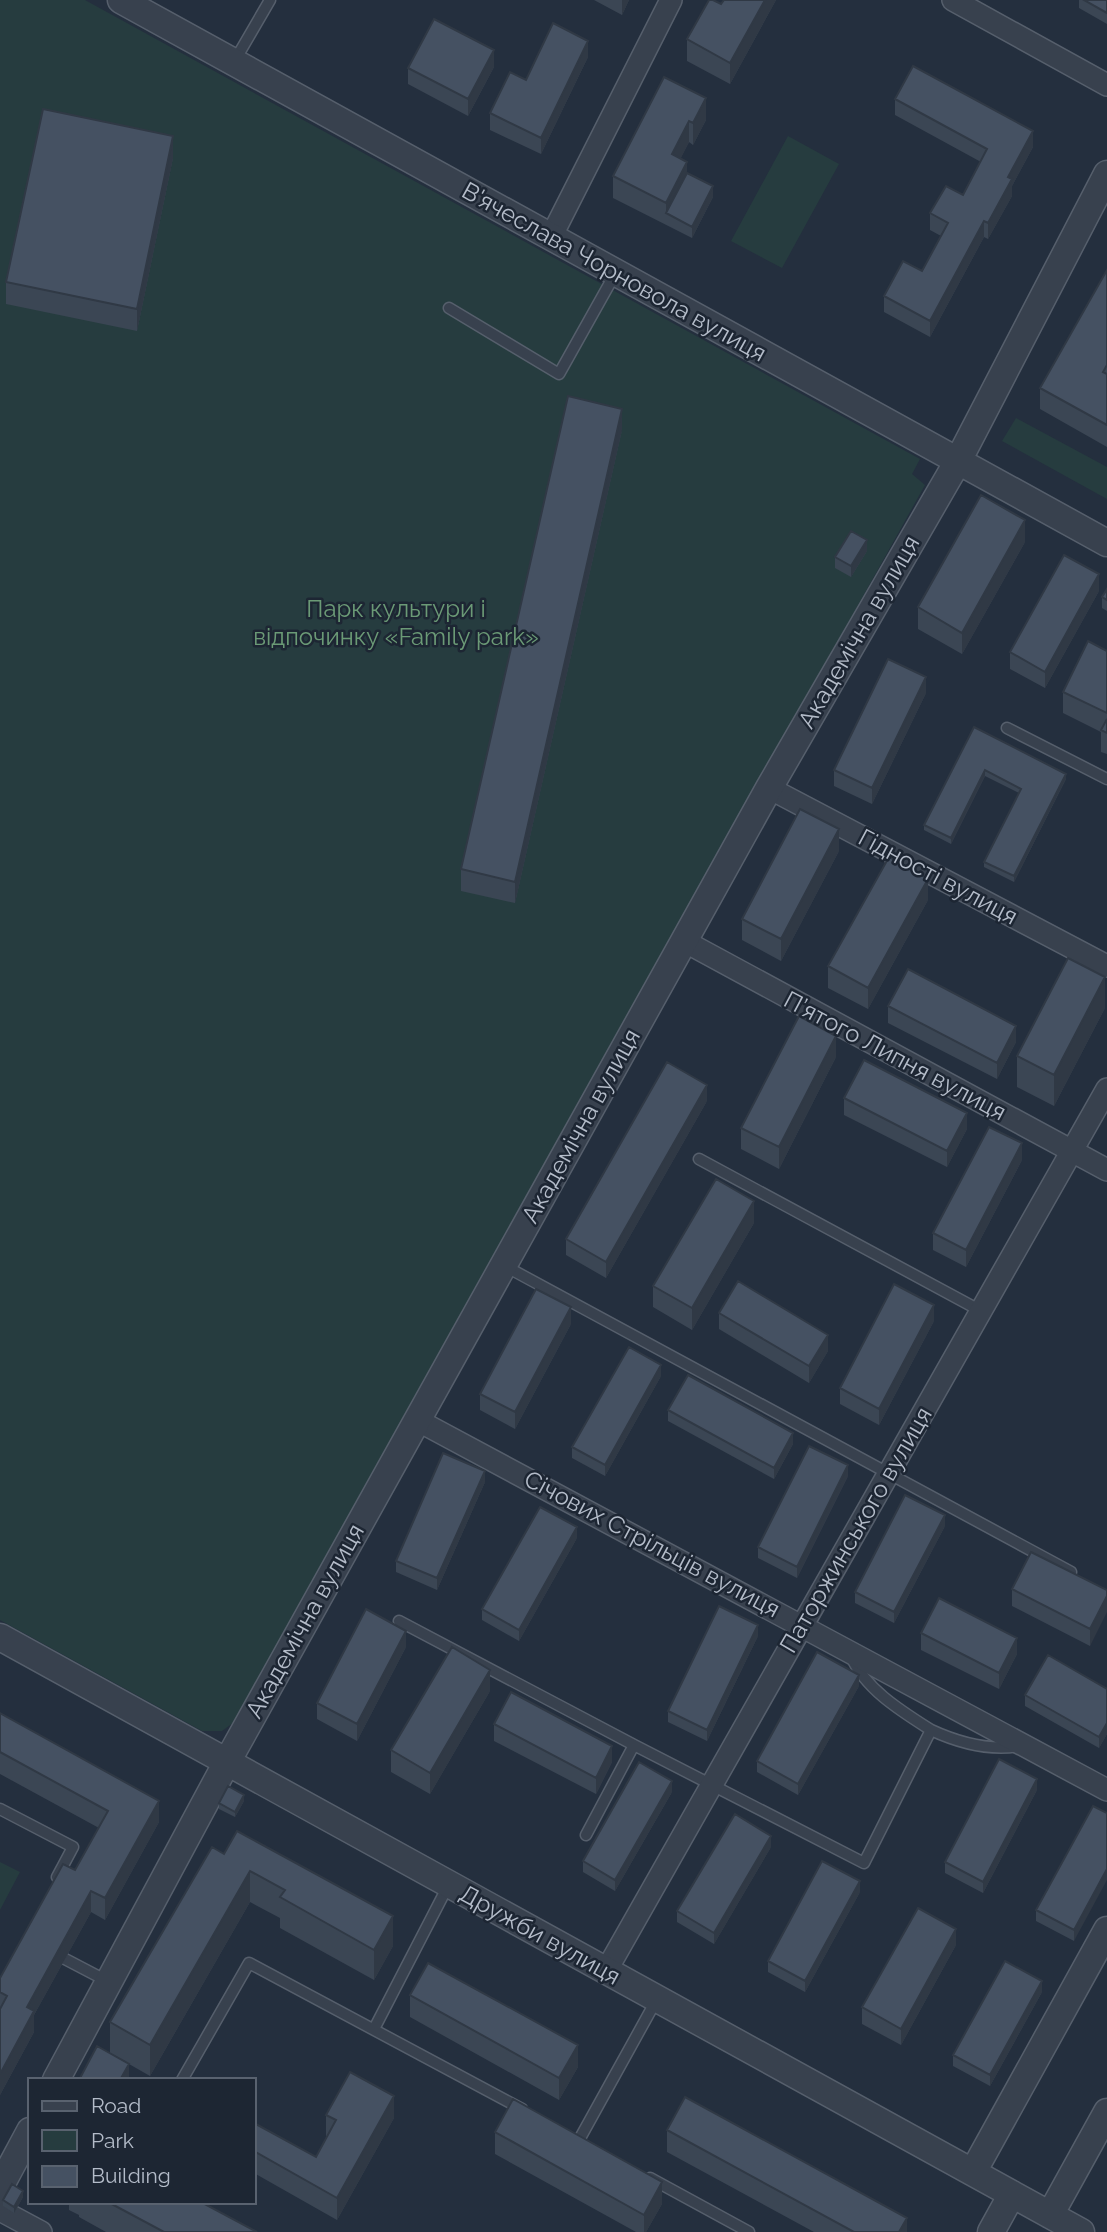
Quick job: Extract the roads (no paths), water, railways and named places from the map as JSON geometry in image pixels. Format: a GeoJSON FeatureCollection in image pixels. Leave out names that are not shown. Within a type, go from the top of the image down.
{"type":"FeatureCollection","features":[{"type":"Feature","properties":{"kind":"street","name":"В'ячеслава Чорновола вулиця"},"geometry":{"type":"LineString","coordinates":[[121,0],[1107,543]]}},
{"type":"Feature","properties":{"kind":"street"},"geometry":{"type":"LineString","coordinates":[[551,237],[671,0]]}},
{"type":"Feature","properties":{"kind":"street"},"geometry":{"type":"LineString","coordinates":[[953,0],[1107,85]]}},
{"type":"Feature","properties":{"kind":"street","name":"Академічна вулиця"},"geometry":{"type":"LineString","coordinates":[[58,2078],[79,2051],[109,1982],[227,1762],[503,1265],[769,788],[958,461],[1107,174]]}},
{"type":"Feature","properties":{"kind":"street","name":"Гідності вулиця"},"geometry":{"type":"LineString","coordinates":[[769,788],[1107,966]]}},
{"type":"Feature","properties":{"kind":"street","name":"П’ятого Липня вулиця"},"geometry":{"type":"LineString","coordinates":[[684,941],[1107,1170]]}},
{"type":"Feature","properties":{"kind":"street","name":"Паторжинського вулиця"},"geometry":{"type":"LineString","coordinates":[[606,1971],[1107,1089]]}},
{"type":"Feature","properties":{"kind":"street","name":"Січових Стрільців вулиця"},"geometry":{"type":"LineString","coordinates":[[417,1420],[1107,1790]]}},
{"type":"Feature","properties":{"kind":"street","name":"Дружби вулиця"},"geometry":{"type":"LineString","coordinates":[[0,1637],[1081,2232]]}},
{"type":"Feature","properties":{"kind":"street"},"geometry":{"type":"LineString","coordinates":[[973,2172],[1107,1930]]}},
{"type":"Feature","properties":{"kind":"street"},"geometry":{"type":"LineString","coordinates":[[1050,2215],[1107,2112]]}},
{"type":"Feature","properties":{"kind":"street"},"geometry":{"type":"LineString","coordinates":[[0,2187],[28,2135]]}},
{"type":"Feature","properties":{"kind":"street"},"geometry":{"type":"LineString","coordinates":[[991,2232],[1012,2194]]}},
{"type":"Feature","properties":{"kind":"street"},"geometry":{"type":"LineString","coordinates":[[0,2210],[41,2232]]}},
{"type":"Feature","properties":{"kind":"lane"},"geometry":{"type":"LineString","coordinates":[[234,62],[270,0]]}},
{"type":"Feature","properties":{"kind":"lane"},"geometry":{"type":"LineString","coordinates":[[449,308],[559,374],[615,272]]}},
{"type":"Feature","properties":{"kind":"lane"},"geometry":{"type":"LineString","coordinates":[[1007,728],[1107,779]]}},
{"type":"Feature","properties":{"kind":"lane"},"geometry":{"type":"LineString","coordinates":[[699,1159],[981,1311]]}},
{"type":"Feature","properties":{"kind":"lane"},"geometry":{"type":"LineString","coordinates":[[503,1265],[1083,1579]]}},
{"type":"Feature","properties":{"kind":"lane"},"geometry":{"type":"LineString","coordinates":[[399,1621],[864,1863],[931,1730]]}},
{"type":"Feature","properties":{"kind":"lane"},"geometry":{"type":"LineString","coordinates":[[849,1650],[859,1673],[903,1713],[931,1730],[950,1739],[993,1748],[1025,1745]]}},
{"type":"Feature","properties":{"kind":"lane"},"geometry":{"type":"LineString","coordinates":[[586,1835],[634,1745]]}},
{"type":"Feature","properties":{"kind":"lane"},"geometry":{"type":"LineString","coordinates":[[0,1809],[73,1847],[49,1892]]}},
{"type":"Feature","properties":{"kind":"lane"},"geometry":{"type":"LineString","coordinates":[[374,2029],[449,1884]]}},
{"type":"Feature","properties":{"kind":"lane"},"geometry":{"type":"LineString","coordinates":[[65,1959],[109,1982]]}},
{"type":"Feature","properties":{"kind":"lane"},"geometry":{"type":"LineString","coordinates":[[183,2078],[249,1963],[531,2114]]}},
{"type":"Feature","properties":{"kind":"lane"},"geometry":{"type":"LineString","coordinates":[[579,2140],[657,1999]]}},
{"type":"Feature","properties":{"kind":"lane"},"geometry":{"type":"LineString","coordinates":[[567,2133],[592,2147]]}},
{"type":"Feature","properties":{"kind":"lane"},"geometry":{"type":"LineString","coordinates":[[640,2173],[749,2232]]}},
{"type":"Feature","properties":{"kind":"park label","name":"Парк культури і відпочинку «Family park»"},"geometry":{"type":"Point","coordinates":[396,623]}}]}
